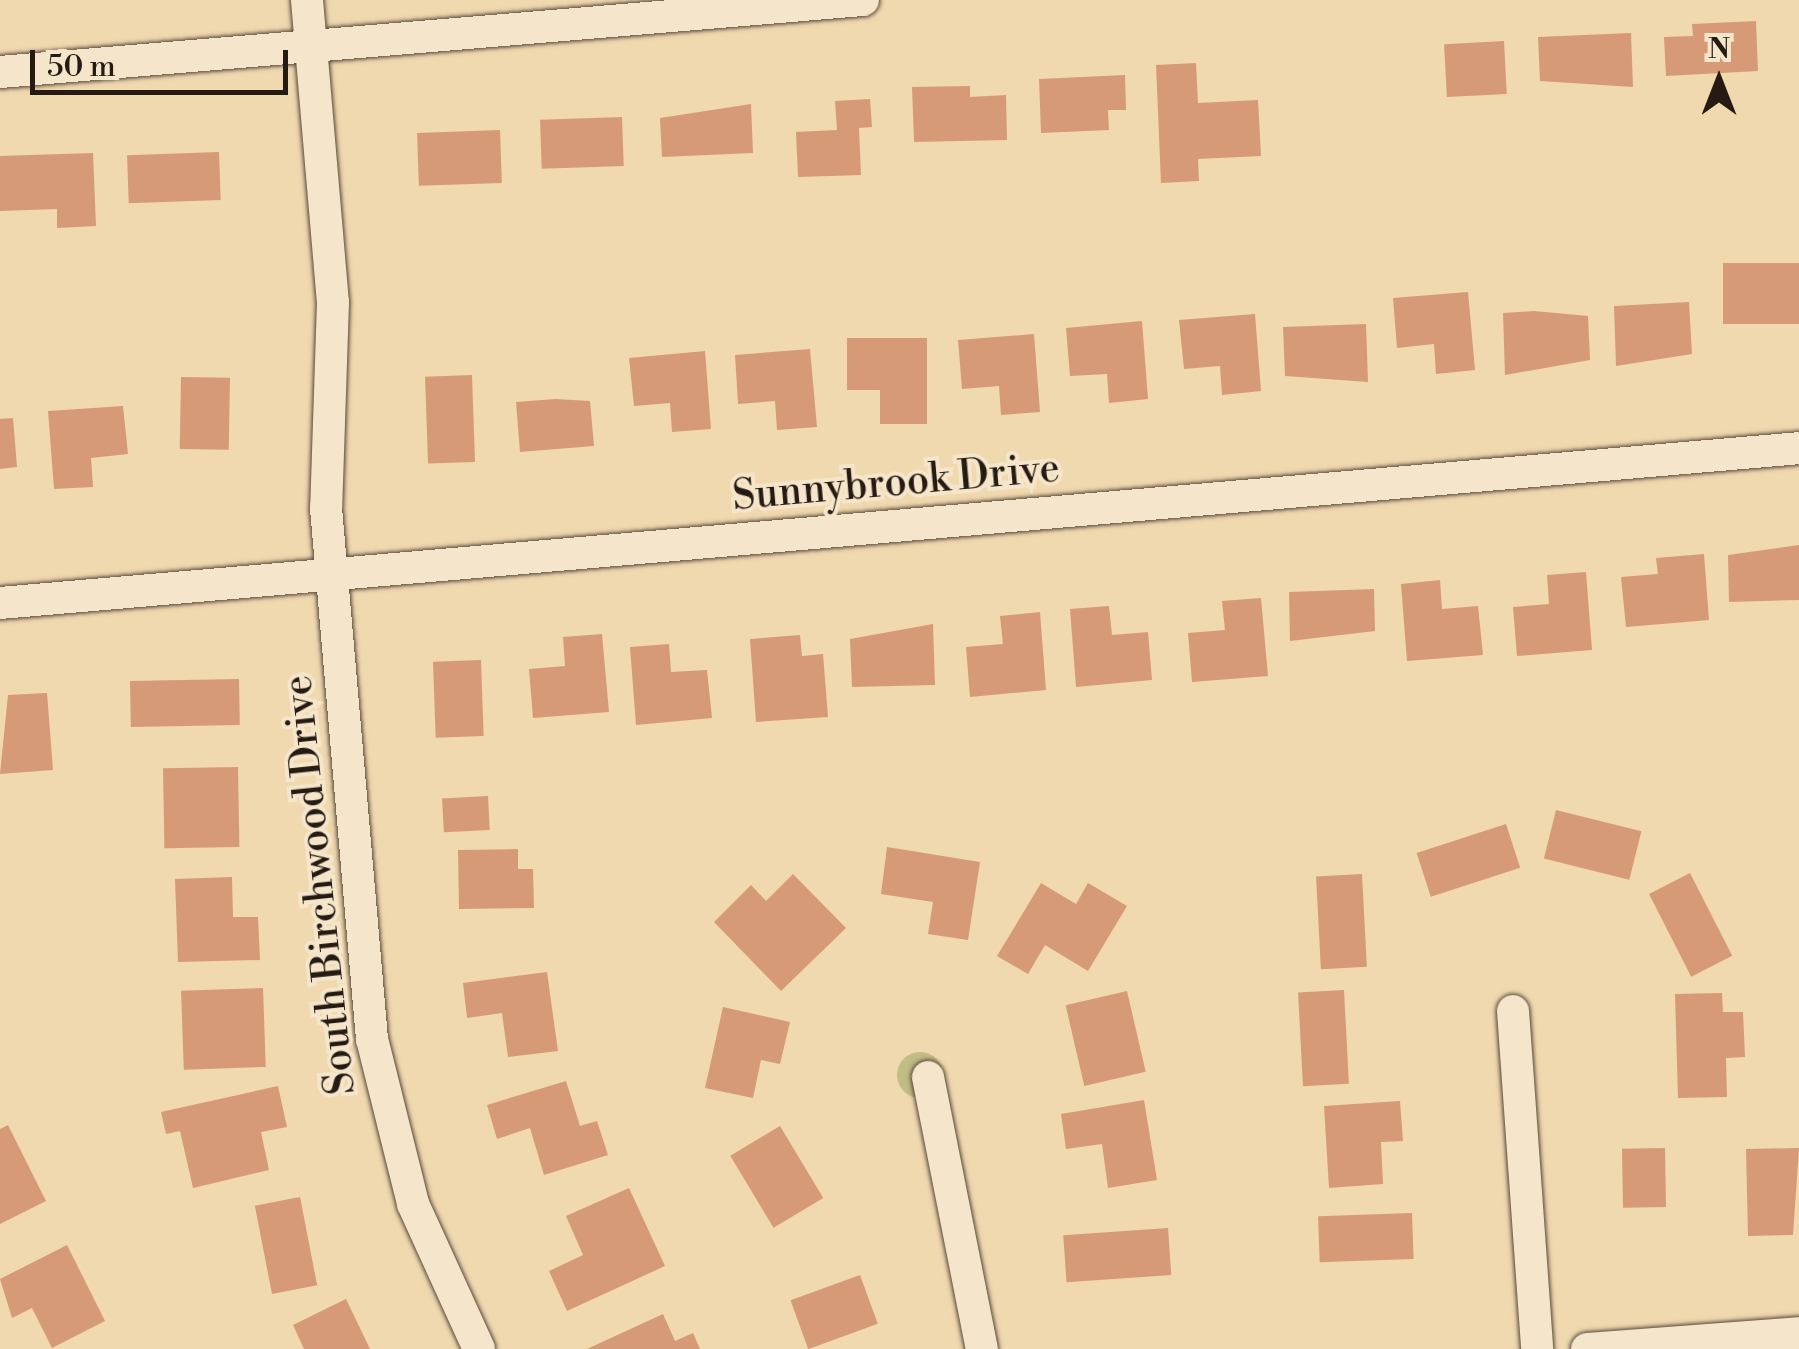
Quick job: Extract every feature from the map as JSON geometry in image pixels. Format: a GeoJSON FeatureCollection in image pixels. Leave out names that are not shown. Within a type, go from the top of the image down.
{"type":"FeatureCollection","features":[{"type":"Feature","properties":{"kind":"street","name":"South Birchwood Drive"},"geometry":{"type":"LineString","coordinates":[[307,0],[334,302],[324,428],[332,575],[378,1078],[413,1204],[478,1349]]}},
{"type":"Feature","properties":{"kind":"street"},"geometry":{"type":"LineString","coordinates":[[0,72],[863,0]]}},
{"type":"Feature","properties":{"kind":"street","name":"Sunnybrook Drive"},"geometry":{"type":"LineString","coordinates":[[0,603],[1799,448]]}},
{"type":"Feature","properties":{"kind":"street"},"geometry":{"type":"LineString","coordinates":[[1514,1012],[1537,1349]]}},
{"type":"Feature","properties":{"kind":"street"},"geometry":{"type":"LineString","coordinates":[[928,1077],[982,1349]]}},
{"type":"Feature","properties":{"kind":"street"},"geometry":{"type":"LineString","coordinates":[[1587,1349],[1799,1333]]}},
{"type":"Feature","properties":{"kind":"shaded area"},"geometry":{"type":"Polygon","coordinates":[[[920,1052],[936,1059],[943,1075],[936,1091],[920,1098],[904,1091],[897,1075],[904,1059],[920,1052]]]}},
{"type":"Feature","properties":{"kind":"building"},"geometry":{"type":"Polygon","coordinates":[[[1756,21],[1758,71],[1666,76],[1664,37],[1693,36],[1692,24],[1756,21]]]}},
{"type":"Feature","properties":{"kind":"building"},"geometry":{"type":"Polygon","coordinates":[[[1631,33],[1633,87],[1540,81],[1538,37],[1631,33]]]}},
{"type":"Feature","properties":{"kind":"building"},"geometry":{"type":"Polygon","coordinates":[[[1504,41],[1507,94],[1447,97],[1444,44],[1504,41]]]}},
{"type":"Feature","properties":{"kind":"building"},"geometry":{"type":"Polygon","coordinates":[[[1196,63],[1198,103],[1258,100],[1261,156],[1198,159],[1199,181],[1161,183],[1156,65],[1196,63]]]}},
{"type":"Feature","properties":{"kind":"building"},"geometry":{"type":"Polygon","coordinates":[[[1125,75],[1126,110],[1108,110],[1109,130],[1041,133],[1039,79],[1125,75]]]}},
{"type":"Feature","properties":{"kind":"building"},"geometry":{"type":"Polygon","coordinates":[[[970,86],[970,97],[1006,95],[1007,140],[914,142],[912,87],[970,86]]]}},
{"type":"Feature","properties":{"kind":"building"},"geometry":{"type":"Polygon","coordinates":[[[870,99],[872,127],[859,128],[861,175],[798,177],[796,132],[837,130],[835,101],[870,99]]]}},
{"type":"Feature","properties":{"kind":"building"},"geometry":{"type":"Polygon","coordinates":[[[751,104],[753,153],[662,157],[660,118],[751,104]]]}},
{"type":"Feature","properties":{"kind":"building"},"geometry":{"type":"Polygon","coordinates":[[[622,117],[624,166],[542,169],[540,120],[622,117]]]}},
{"type":"Feature","properties":{"kind":"building"},"geometry":{"type":"Polygon","coordinates":[[[500,130],[502,183],[419,186],[417,133],[500,130]]]}},
{"type":"Feature","properties":{"kind":"building"},"geometry":{"type":"Polygon","coordinates":[[[219,152],[221,200],[129,203],[127,155],[219,152]]]}},
{"type":"Feature","properties":{"kind":"building"},"geometry":{"type":"Polygon","coordinates":[[[93,153],[96,226],[57,228],[57,209],[0,211],[0,156],[93,153]]]}},
{"type":"Feature","properties":{"kind":"building"},"geometry":{"type":"Polygon","coordinates":[[[1723,263],[1799,263],[1799,324],[1723,324],[1723,263]]]}},
{"type":"Feature","properties":{"kind":"building"},"geometry":{"type":"Polygon","coordinates":[[[1468,292],[1475,370],[1436,374],[1434,344],[1397,348],[1393,298],[1468,292]]]}},
{"type":"Feature","properties":{"kind":"building"},"geometry":{"type":"Polygon","coordinates":[[[1689,302],[1692,354],[1616,366],[1614,306],[1689,302]]]}},
{"type":"Feature","properties":{"kind":"building"},"geometry":{"type":"Polygon","coordinates":[[[1534,311],[1588,316],[1590,360],[1505,375],[1503,313],[1534,311]]]}},
{"type":"Feature","properties":{"kind":"building"},"geometry":{"type":"Polygon","coordinates":[[[1255,314],[1261,391],[1222,395],[1220,366],[1184,369],[1179,320],[1255,314]]]}},
{"type":"Feature","properties":{"kind":"building"},"geometry":{"type":"Polygon","coordinates":[[[1142,321],[1148,399],[1109,403],[1107,374],[1070,376],[1066,328],[1142,321]]]}},
{"type":"Feature","properties":{"kind":"building"},"geometry":{"type":"Polygon","coordinates":[[[1366,324],[1368,382],[1285,376],[1283,327],[1366,324]]]}},
{"type":"Feature","properties":{"kind":"building"},"geometry":{"type":"Polygon","coordinates":[[[1034,334],[1040,412],[1001,415],[999,386],[962,389],[958,340],[1034,334]]]}},
{"type":"Feature","properties":{"kind":"building"},"geometry":{"type":"Polygon","coordinates":[[[847,338],[927,338],[927,424],[880,424],[880,390],[847,390],[847,338]]]}},
{"type":"Feature","properties":{"kind":"building"},"geometry":{"type":"Polygon","coordinates":[[[810,349],[817,427],[777,430],[775,401],[738,404],[735,355],[810,349]]]}},
{"type":"Feature","properties":{"kind":"building"},"geometry":{"type":"Polygon","coordinates":[[[705,351],[711,429],[672,432],[670,403],[634,406],[629,358],[705,351]]]}},
{"type":"Feature","properties":{"kind":"building"},"geometry":{"type":"Polygon","coordinates":[[[472,375],[475,462],[428,464],[425,377],[472,375]]]}},
{"type":"Feature","properties":{"kind":"building"},"geometry":{"type":"Polygon","coordinates":[[[181,377],[230,378],[229,450],[180,449],[181,377]]]}},
{"type":"Feature","properties":{"kind":"building"},"geometry":{"type":"Polygon","coordinates":[[[590,401],[594,446],[520,452],[516,402],[590,401]]]}},
{"type":"Feature","properties":{"kind":"building"},"geometry":{"type":"Polygon","coordinates":[[[123,406],[128,454],[91,458],[93,487],[54,489],[48,411],[123,406]]]}},
{"type":"Feature","properties":{"kind":"building"},"geometry":{"type":"Polygon","coordinates":[[[13,418],[17,467],[0,469],[0,419],[13,418]]]}},
{"type":"Feature","properties":{"kind":"building"},"geometry":{"type":"Polygon","coordinates":[[[1799,545],[1799,600],[1729,602],[1728,555],[1799,545]]]}},
{"type":"Feature","properties":{"kind":"building"},"geometry":{"type":"Polygon","coordinates":[[[1704,554],[1709,620],[1626,627],[1621,577],[1658,574],[1656,558],[1704,554]]]}},
{"type":"Feature","properties":{"kind":"building"},"geometry":{"type":"Polygon","coordinates":[[[1586,572],[1592,650],[1517,656],[1513,607],[1549,604],[1547,575],[1586,572]]]}},
{"type":"Feature","properties":{"kind":"building"},"geometry":{"type":"Polygon","coordinates":[[[1440,580],[1442,609],[1478,606],[1483,655],[1407,661],[1401,584],[1440,580]]]}},
{"type":"Feature","properties":{"kind":"building"},"geometry":{"type":"Polygon","coordinates":[[[1374,589],[1375,631],[1290,641],[1289,592],[1374,589]]]}},
{"type":"Feature","properties":{"kind":"building"},"geometry":{"type":"Polygon","coordinates":[[[1261,598],[1268,676],[1192,682],[1188,633],[1225,630],[1222,601],[1261,598]]]}},
{"type":"Feature","properties":{"kind":"building"},"geometry":{"type":"Polygon","coordinates":[[[1109,606],[1112,635],[1148,632],[1152,680],[1076,687],[1070,609],[1109,606]]]}},
{"type":"Feature","properties":{"kind":"building"},"geometry":{"type":"Polygon","coordinates":[[[1040,612],[1046,690],[970,697],[966,647],[1003,644],[1000,616],[1040,612]]]}},
{"type":"Feature","properties":{"kind":"building"},"geometry":{"type":"Polygon","coordinates":[[[933,624],[935,685],[852,687],[850,639],[933,624]]]}},
{"type":"Feature","properties":{"kind":"building"},"geometry":{"type":"Polygon","coordinates":[[[602,634],[609,712],[533,718],[529,669],[565,666],[563,637],[602,634]]]}},
{"type":"Feature","properties":{"kind":"building"},"geometry":{"type":"Polygon","coordinates":[[[800,635],[802,656],[823,654],[828,717],[756,722],[750,639],[800,635]]]}},
{"type":"Feature","properties":{"kind":"building"},"geometry":{"type":"Polygon","coordinates":[[[669,644],[671,672],[707,670],[712,718],[636,725],[630,647],[669,644]]]}},
{"type":"Feature","properties":{"kind":"building"},"geometry":{"type":"Polygon","coordinates":[[[481,660],[484,736],[436,738],[433,662],[481,660]]]}},
{"type":"Feature","properties":{"kind":"building"},"geometry":{"type":"Polygon","coordinates":[[[239,679],[240,725],[131,727],[130,681],[239,679]]]}},
{"type":"Feature","properties":{"kind":"building"},"geometry":{"type":"Polygon","coordinates":[[[47,693],[53,770],[0,774],[8,695],[47,693]]]}},
{"type":"Feature","properties":{"kind":"building"},"geometry":{"type":"Polygon","coordinates":[[[238,767],[239,847],[164,848],[163,768],[238,767]]]}},
{"type":"Feature","properties":{"kind":"building"},"geometry":{"type":"Polygon","coordinates":[[[488,796],[490,830],[444,832],[442,798],[488,796]]]}},
{"type":"Feature","properties":{"kind":"building"},"geometry":{"type":"Polygon","coordinates":[[[1556,810],[1641,831],[1629,880],[1544,859],[1556,810]]]}},
{"type":"Feature","properties":{"kind":"building"},"geometry":{"type":"Polygon","coordinates":[[[1506,824],[1520,868],[1431,897],[1417,853],[1506,824]]]}},
{"type":"Feature","properties":{"kind":"building"},"geometry":{"type":"Polygon","coordinates":[[[887,847],[980,862],[968,940],[928,934],[933,902],[881,894],[887,847]]]}},
{"type":"Feature","properties":{"kind":"building"},"geometry":{"type":"Polygon","coordinates":[[[518,849],[518,869],[533,869],[534,908],[459,909],[458,850],[518,849]]]}},
{"type":"Feature","properties":{"kind":"building"},"geometry":{"type":"Polygon","coordinates":[[[1690,873],[1732,956],[1691,977],[1649,894],[1690,873]]]}},
{"type":"Feature","properties":{"kind":"building"},"geometry":{"type":"Polygon","coordinates":[[[793,874],[846,928],[781,991],[714,922],[751,885],[766,901],[793,874]]]}},
{"type":"Feature","properties":{"kind":"building"},"geometry":{"type":"Polygon","coordinates":[[[1362,874],[1367,967],[1321,969],[1316,876],[1362,874]]]}},
{"type":"Feature","properties":{"kind":"building"},"geometry":{"type":"Polygon","coordinates":[[[232,877],[233,917],[258,917],[260,960],[178,962],[175,879],[232,877]]]}},
{"type":"Feature","properties":{"kind":"building"},"geometry":{"type":"Polygon","coordinates":[[[1041,883],[1076,904],[1088,883],[1127,906],[1088,971],[1045,945],[1028,974],[997,956],[1041,883]]]}},
{"type":"Feature","properties":{"kind":"building"},"geometry":{"type":"Polygon","coordinates":[[[547,972],[558,1051],[508,1057],[502,1013],[467,1018],[463,983],[547,972]]]}},
{"type":"Feature","properties":{"kind":"building"},"geometry":{"type":"Polygon","coordinates":[[[263,988],[266,1067],[184,1070],[181,991],[263,988]]]}},
{"type":"Feature","properties":{"kind":"building"},"geometry":{"type":"Polygon","coordinates":[[[1344,990],[1349,1084],[1303,1086],[1298,992],[1344,990]]]}},
{"type":"Feature","properties":{"kind":"building"},"geometry":{"type":"Polygon","coordinates":[[[1127,991],[1146,1072],[1084,1086],[1066,1005],[1127,991]]]}},
{"type":"Feature","properties":{"kind":"building"},"geometry":{"type":"Polygon","coordinates":[[[1722,993],[1723,1012],[1743,1012],[1745,1057],[1726,1058],[1727,1097],[1678,1098],[1675,994],[1722,993]]]}},
{"type":"Feature","properties":{"kind":"building"},"geometry":{"type":"Polygon","coordinates":[[[723,1007],[790,1022],[780,1064],[761,1060],[753,1098],[705,1088],[723,1007]]]}},
{"type":"Feature","properties":{"kind":"building"},"geometry":{"type":"Polygon","coordinates":[[[566,1081],[580,1126],[597,1121],[608,1155],[544,1175],[530,1128],[497,1139],[487,1105],[566,1081]]]}},
{"type":"Feature","properties":{"kind":"building"},"geometry":{"type":"Polygon","coordinates":[[[278,1086],[287,1127],[261,1132],[269,1170],[193,1188],[180,1131],[166,1134],[161,1112],[278,1086]]]}},
{"type":"Feature","properties":{"kind":"building"},"geometry":{"type":"Polygon","coordinates":[[[1144,1100],[1157,1180],[1108,1188],[1102,1144],[1066,1149],[1061,1114],[1144,1100]]]}},
{"type":"Feature","properties":{"kind":"building"},"geometry":{"type":"Polygon","coordinates":[[[1400,1101],[1403,1141],[1381,1142],[1383,1184],[1329,1188],[1324,1106],[1400,1101]]]}},
{"type":"Feature","properties":{"kind":"building"},"geometry":{"type":"Polygon","coordinates":[[[8,1125],[46,1201],[0,1224],[0,1129],[8,1125]]]}},
{"type":"Feature","properties":{"kind":"building"},"geometry":{"type":"Polygon","coordinates":[[[780,1126],[823,1198],[774,1228],[730,1156],[780,1126]]]}},
{"type":"Feature","properties":{"kind":"building"},"geometry":{"type":"Polygon","coordinates":[[[1665,1148],[1666,1207],[1623,1208],[1622,1149],[1665,1148]]]}},
{"type":"Feature","properties":{"kind":"building"},"geometry":{"type":"Polygon","coordinates":[[[1799,1148],[1793,1235],[1748,1236],[1746,1149],[1799,1148]]]}},
{"type":"Feature","properties":{"kind":"building"},"geometry":{"type":"Polygon","coordinates":[[[629,1188],[665,1266],[567,1311],[549,1271],[583,1255],[566,1216],[629,1188]]]}},
{"type":"Feature","properties":{"kind":"building"},"geometry":{"type":"Polygon","coordinates":[[[300,1197],[317,1285],[272,1294],[255,1206],[300,1197]]]}},
{"type":"Feature","properties":{"kind":"building"},"geometry":{"type":"Polygon","coordinates":[[[1412,1213],[1414,1259],[1320,1262],[1318,1216],[1412,1213]]]}},
{"type":"Feature","properties":{"kind":"building"},"geometry":{"type":"Polygon","coordinates":[[[1168,1228],[1171,1275],[1067,1282],[1063,1235],[1168,1228]]]}},
{"type":"Feature","properties":{"kind":"building"},"geometry":{"type":"Polygon","coordinates":[[[67,1245],[105,1321],[52,1348],[32,1308],[12,1318],[0,1279],[67,1245]]]}},
{"type":"Feature","properties":{"kind":"building"},"geometry":{"type":"Polygon","coordinates":[[[860,1275],[878,1324],[808,1349],[790,1300],[860,1275]]]}},
{"type":"Feature","properties":{"kind":"building"},"geometry":{"type":"Polygon","coordinates":[[[346,1299],[370,1349],[304,1349],[293,1325],[346,1299]]]}},
{"type":"Feature","properties":{"kind":"building"},"geometry":{"type":"Polygon","coordinates":[[[663,1314],[675,1341],[693,1333],[700,1349],[587,1349],[663,1314]]]}}]}
